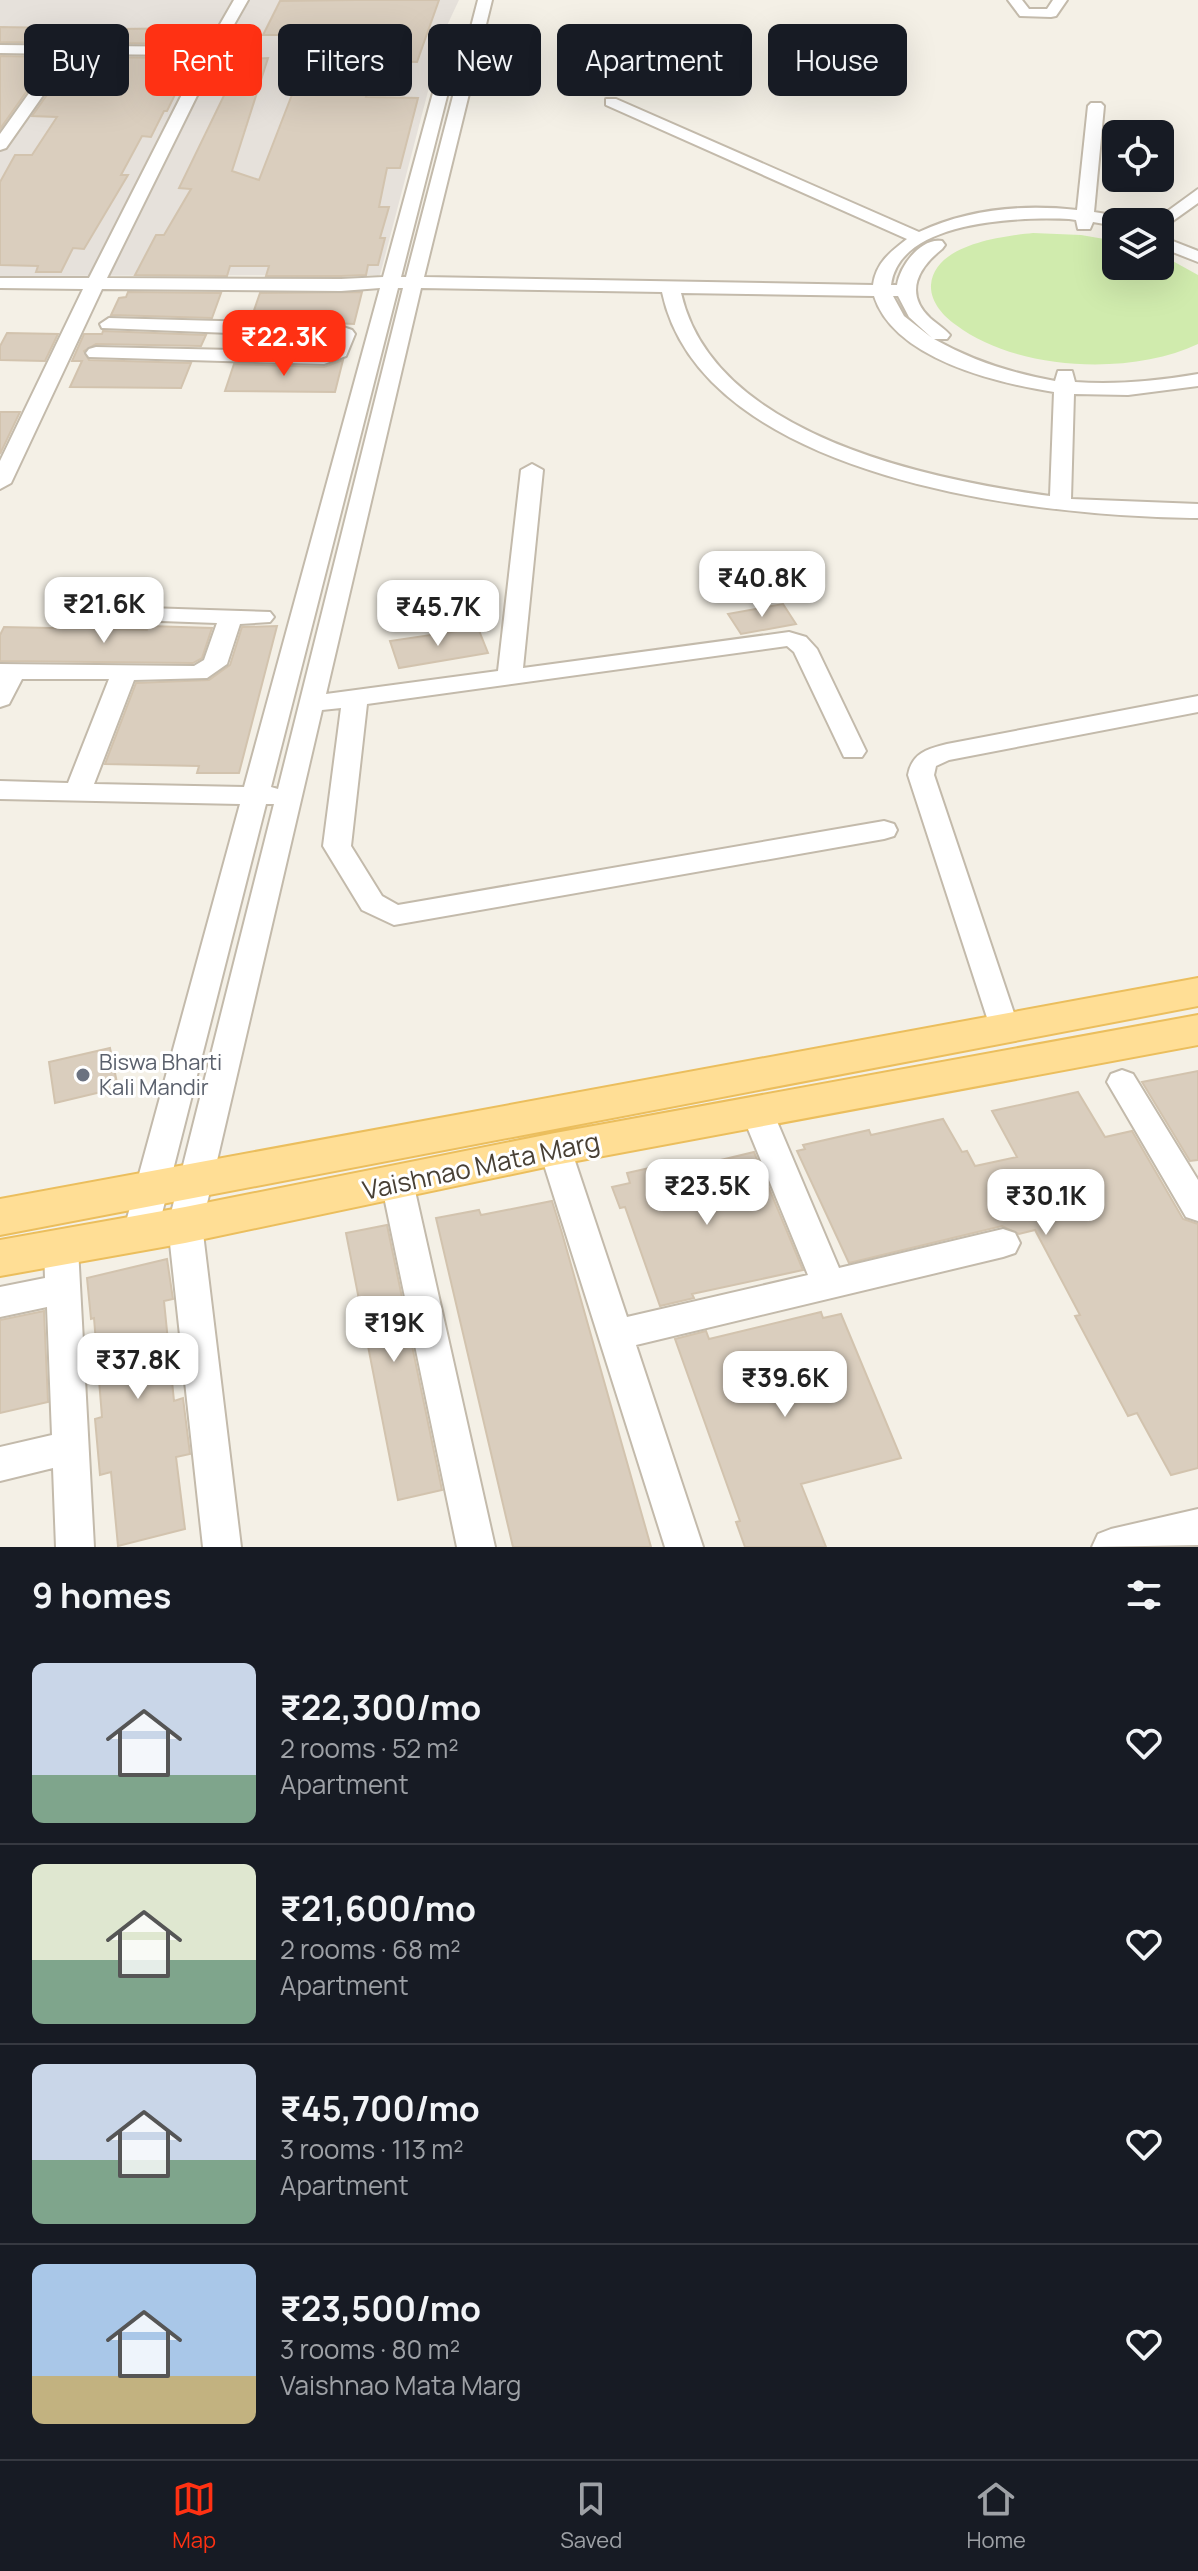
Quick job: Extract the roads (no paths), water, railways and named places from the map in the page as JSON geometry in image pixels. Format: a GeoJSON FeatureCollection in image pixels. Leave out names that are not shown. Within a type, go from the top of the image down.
{"type":"FeatureCollection","features":[{"type":"Feature","properties":{"kind":"main road","name":"Vaishnao Mata Marg"},"geometry":{"type":"LineString","coordinates":[[0,1217],[1198,992]]}},
{"type":"Feature","properties":{"kind":"main road","name":"Vaishnao Mata Marg"},"geometry":{"type":"LineString","coordinates":[[0,1258],[185,1225],[555,1149],[1198,1030]]}},
{"type":"Feature","properties":{"kind":"street"},"geometry":{"type":"LineString","coordinates":[[227,24],[241,0]]}},
{"type":"Feature","properties":{"kind":"street"},"geometry":{"type":"LineString","coordinates":[[222,1547],[185,1225],[291,796],[401,288],[468,0]]}},
{"type":"Feature","properties":{"kind":"street"},"geometry":{"type":"LineString","coordinates":[[140,1233],[375,344],[401,288],[485,0]]}},
{"type":"Feature","properties":{"kind":"street"},"geometry":{"type":"LineString","coordinates":[[1015,0],[1025,13],[1040,15],[1051,13],[1060,0]]}},
{"type":"Feature","properties":{"kind":"street"},"geometry":{"type":"LineString","coordinates":[[0,49],[24,49]]}},
{"type":"Feature","properties":{"kind":"street"},"geometry":{"type":"LineString","coordinates":[[0,145],[35,96]]}},
{"type":"Feature","properties":{"kind":"street"},"geometry":{"type":"LineString","coordinates":[[0,483],[189,96]]}},
{"type":"Feature","properties":{"kind":"street"},"geometry":{"type":"LineString","coordinates":[[611,102],[919,238]]}},
{"type":"Feature","properties":{"kind":"street"},"geometry":{"type":"LineString","coordinates":[[1084,220],[1096,106]]}},
{"type":"Feature","properties":{"kind":"street"},"geometry":{"type":"LineString","coordinates":[[1174,215],[1198,194]]}},
{"type":"Feature","properties":{"kind":"street"},"geometry":{"type":"LineString","coordinates":[[1102,221],[993,216],[939,229],[919,238],[892,260],[884,273],[884,296],[897,321],[936,350],[993,373],[1136,389],[1198,380]]}},
{"type":"Feature","properties":{"kind":"street"},"geometry":{"type":"LineString","coordinates":[[1102,226],[1084,220],[1014,224],[955,236],[937,244],[911,265],[906,277],[907,296],[919,318],[953,343],[1004,363],[1064,381],[1157,374],[1198,363]]}},
{"type":"Feature","properties":{"kind":"street"},"geometry":{"type":"LineString","coordinates":[[1174,234],[1198,244]]}},
{"type":"Feature","properties":{"kind":"street"},"geometry":{"type":"LineString","coordinates":[[1174,247],[1198,257]]}},
{"type":"Feature","properties":{"kind":"street"},"geometry":{"type":"LineString","coordinates":[[0,283],[341,285],[361,291],[401,288],[907,296]]}},
{"type":"Feature","properties":{"kind":"street"},"geometry":{"type":"LineString","coordinates":[[671,292],[687,337],[719,378],[771,416],[804,435],[868,462],[926,480],[1010,499],[1122,511],[1198,511]]}},
{"type":"Feature","properties":{"kind":"street"},"geometry":{"type":"LineString","coordinates":[[96,353],[324,358],[339,352],[345,334],[334,330],[109,324]]}},
{"type":"Feature","properties":{"kind":"street"},"geometry":{"type":"LineString","coordinates":[[342,344],[375,344]]}},
{"type":"Feature","properties":{"kind":"street"},"geometry":{"type":"LineString","coordinates":[[1060,505],[1064,381]]}},
{"type":"Feature","properties":{"kind":"street"},"geometry":{"type":"LineString","coordinates":[[510,677],[532,470]]}},
{"type":"Feature","properties":{"kind":"street"},"geometry":{"type":"LineString","coordinates":[[85,613],[262,617]]}},
{"type":"Feature","properties":{"kind":"street"},"geometry":{"type":"LineString","coordinates":[[0,699],[6,671],[198,673],[215,664],[231,616]]}},
{"type":"Feature","properties":{"kind":"street"},"geometry":{"type":"LineString","coordinates":[[312,704],[789,639],[805,649],[853,751]]}},
{"type":"Feature","properties":{"kind":"street"},"geometry":{"type":"LineString","coordinates":[[77,793],[124,673]]}},
{"type":"Feature","properties":{"kind":"street"},"geometry":{"type":"LineString","coordinates":[[355,698],[337,846],[372,903],[394,915],[884,830]]}},
{"type":"Feature","properties":{"kind":"street"},"geometry":{"type":"LineString","coordinates":[[1004,1028],[921,775],[922,763],[926,758],[947,752],[1198,704]]}},
{"type":"Feature","properties":{"kind":"street"},"geometry":{"type":"LineString","coordinates":[[0,790],[291,796]]}},
{"type":"Feature","properties":{"kind":"street"},"geometry":{"type":"LineString","coordinates":[[1122,1082],[1193,1189]]}},
{"type":"Feature","properties":{"kind":"street"},"geometry":{"type":"LineString","coordinates":[[757,1112],[828,1283]]}},
{"type":"Feature","properties":{"kind":"street"},"geometry":{"type":"LineString","coordinates":[[555,1149],[684,1547]]}},
{"type":"Feature","properties":{"kind":"street"},"geometry":{"type":"LineString","coordinates":[[397,1182],[476,1547]]}},
{"type":"Feature","properties":{"kind":"street"},"geometry":{"type":"LineString","coordinates":[[615,1335],[1003,1243]]}},
{"type":"Feature","properties":{"kind":"street"},"geometry":{"type":"LineString","coordinates":[[61,1248],[75,1547]]}},
{"type":"Feature","properties":{"kind":"street"},"geometry":{"type":"LineString","coordinates":[[0,1302],[63,1289]]}},
{"type":"Feature","properties":{"kind":"street"},"geometry":{"type":"LineString","coordinates":[[0,1464],[70,1447]]}},
{"type":"Feature","properties":{"kind":"street"},"geometry":{"type":"LineString","coordinates":[[1111,1547],[1198,1527]]}},
{"type":"Feature","properties":{"kind":"place","name":"Biswa Bharti Kali Mandir"},"geometry":{"type":"Point","coordinates":[83,1075]}}]}
